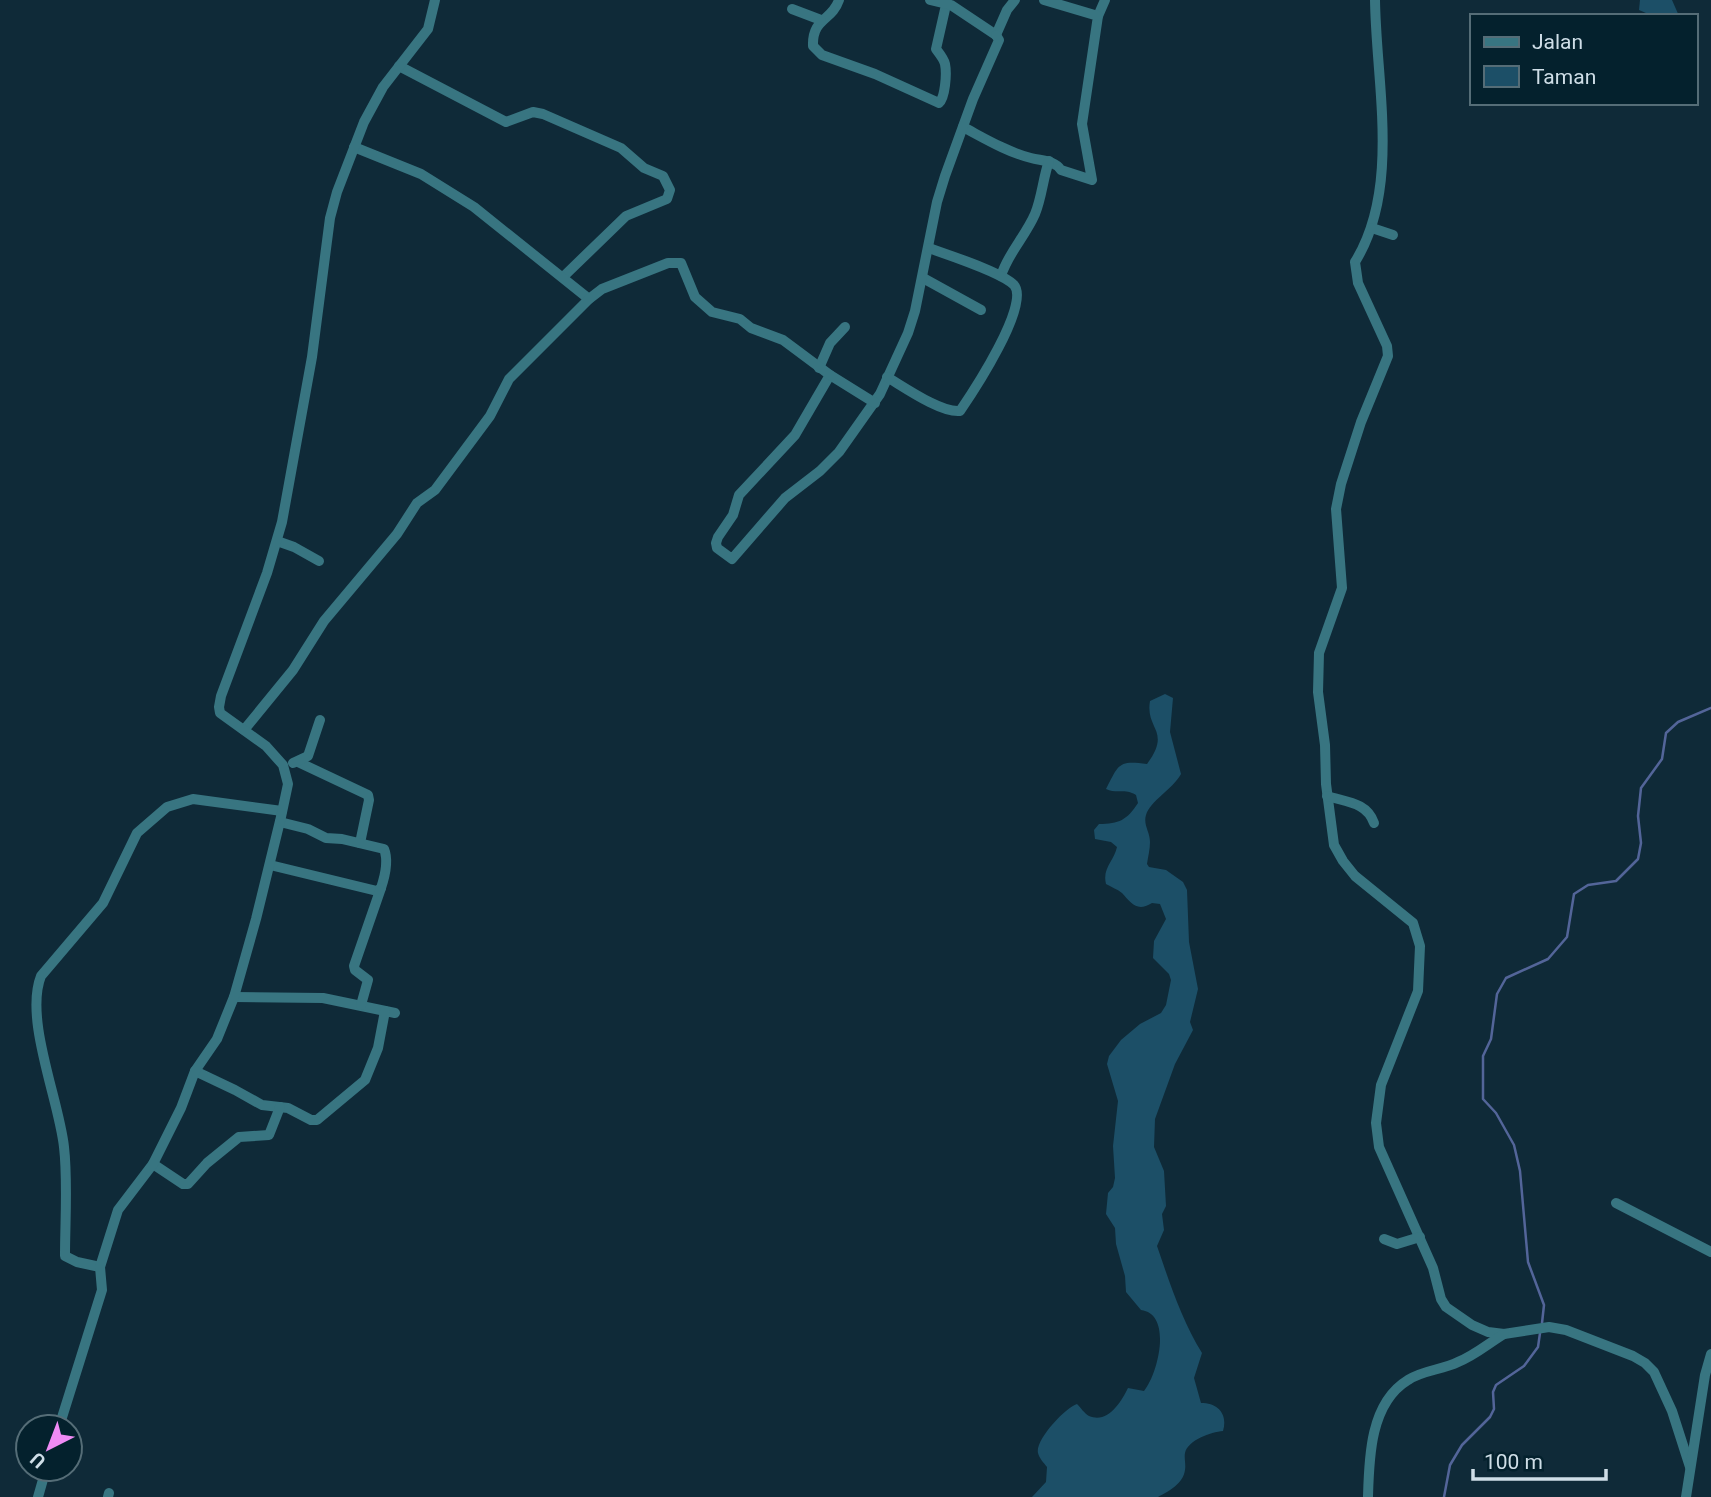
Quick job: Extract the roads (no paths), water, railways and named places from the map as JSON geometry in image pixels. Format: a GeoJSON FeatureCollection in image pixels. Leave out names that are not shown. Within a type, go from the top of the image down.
{"type":"FeatureCollection","features":[{"type":"Feature","properties":{"kind":"street"},"geometry":{"type":"LineString","coordinates":[[63,1413],[102,1290],[100,1267],[118,1210],[153,1164],[181,1108],[195,1071],[217,1040],[234,997],[270,865],[288,784],[283,765],[266,746],[224,717],[219,707],[277,541],[313,356],[330,218],[354,147],[372,107],[428,29],[435,0]]}},
{"type":"Feature","properties":{"kind":"street"},"geometry":{"type":"LineString","coordinates":[[839,0],[839,4],[829,16],[821,20],[813,36],[813,46],[822,55],[875,74],[939,103],[945,94],[946,64],[936,49],[946,5]]}},
{"type":"Feature","properties":{"kind":"street"},"geometry":{"type":"LineString","coordinates":[[830,376],[795,435],[739,495],[733,515],[716,543],[717,548],[732,559],[785,498],[839,453],[875,402],[908,333],[923,278],[937,202],[973,99],[999,40],[984,25],[946,5],[930,0]]}},
{"type":"Feature","properties":{"kind":"street"},"geometry":{"type":"LineString","coordinates":[[996,35],[1007,10],[1015,0]]}},
{"type":"Feature","properties":{"kind":"street"},"geometry":{"type":"LineString","coordinates":[[1044,0],[1098,16]]}},
{"type":"Feature","properties":{"kind":"street"},"geometry":{"type":"LineString","coordinates":[[963,127],[1028,157],[1049,161],[1061,170],[1092,180],[1082,124],[1090,59],[1098,16],[1105,0]]}},
{"type":"Feature","properties":{"kind":"street"},"geometry":{"type":"LineString","coordinates":[[1374,0],[1382,141],[1381,186],[1372,228],[1366,245],[1355,262],[1358,283],[1387,346],[1388,356],[1341,485],[1336,509],[1342,588],[1318,653],[1318,692],[1334,845],[1355,876],[1413,923],[1420,946],[1418,992],[1381,1085],[1376,1123],[1379,1147],[1433,1268],[1441,1299],[1446,1307],[1472,1325],[1488,1332],[1504,1334],[1549,1327],[1566,1330],[1646,1363],[1654,1372],[1672,1411],[1690,1467]]}},
{"type":"Feature","properties":{"kind":"street"},"geometry":{"type":"LineString","coordinates":[[792,9],[821,20]]}},
{"type":"Feature","properties":{"kind":"street"},"geometry":{"type":"LineString","coordinates":[[399,66],[503,121],[515,120],[533,112],[543,114],[621,148],[644,168],[663,176],[670,190],[667,199],[626,216],[563,277]]}},
{"type":"Feature","properties":{"kind":"street"},"geometry":{"type":"LineString","coordinates":[[354,147],[421,174],[474,207],[589,299]]}},
{"type":"Feature","properties":{"kind":"street"},"geometry":{"type":"LineString","coordinates":[[1002,276],[1007,258],[1035,213],[1049,161]]}},
{"type":"Feature","properties":{"kind":"street"},"geometry":{"type":"LineString","coordinates":[[1372,228],[1393,235]]}},
{"type":"Feature","properties":{"kind":"street"},"geometry":{"type":"LineString","coordinates":[[887,377],[922,398],[953,412],[960,411],[1011,324],[1018,295],[1013,284],[1002,276],[929,248]]}},
{"type":"Feature","properties":{"kind":"street"},"geometry":{"type":"LineString","coordinates":[[244,730],[293,670],[324,621],[400,531],[417,503],[435,490],[490,416],[506,382],[589,299],[610,284],[668,263],[681,263],[695,297],[712,312],[740,319],[751,328],[774,335],[830,376],[875,402]]}},
{"type":"Feature","properties":{"kind":"street"},"geometry":{"type":"LineString","coordinates":[[923,278],[981,310]]}},
{"type":"Feature","properties":{"kind":"street"},"geometry":{"type":"LineString","coordinates":[[819,368],[830,343],[845,327]]}},
{"type":"Feature","properties":{"kind":"street"},"geometry":{"type":"LineString","coordinates":[[277,541],[319,561]]}},
{"type":"Feature","properties":{"kind":"street"},"geometry":{"type":"LineString","coordinates":[[283,765],[298,762],[308,756],[320,720]]}},
{"type":"Feature","properties":{"kind":"street"},"geometry":{"type":"LineString","coordinates":[[298,762],[368,795],[360,843]]}},
{"type":"Feature","properties":{"kind":"street"},"geometry":{"type":"LineString","coordinates":[[1327,796],[1364,807],[1370,811],[1374,823]]}},
{"type":"Feature","properties":{"kind":"street"},"geometry":{"type":"LineString","coordinates":[[100,1267],[77,1262],[65,1256],[64,1148],[38,1027],[39,980],[106,898],[137,833],[167,807],[193,799],[281,817],[324,838],[342,838],[385,850],[386,865],[381,888],[354,966],[356,972],[368,980],[360,1006]]}},
{"type":"Feature","properties":{"kind":"street"},"geometry":{"type":"LineString","coordinates":[[270,865],[343,884],[377,891],[381,888]]}},
{"type":"Feature","properties":{"kind":"street"},"geometry":{"type":"LineString","coordinates":[[195,1071],[262,1105],[288,1108],[311,1120],[317,1120],[357,1089],[368,1075],[390,1012],[323,998],[234,997]]}},
{"type":"Feature","properties":{"kind":"street"},"geometry":{"type":"LineString","coordinates":[[153,1164],[188,1184],[235,1139],[269,1135],[280,1107]]}},
{"type":"Feature","properties":{"kind":"street"},"geometry":{"type":"LineString","coordinates":[[1616,1203],[1711,1252]]}},
{"type":"Feature","properties":{"kind":"street"},"geometry":{"type":"LineString","coordinates":[[1384,1240],[1397,1244],[1419,1237]]}},
{"type":"Feature","properties":{"kind":"street"},"geometry":{"type":"LineString","coordinates":[[1368,1497],[1369,1459],[1376,1425],[1382,1409],[1394,1392],[1406,1381],[1458,1362],[1504,1334]]}},
{"type":"Feature","properties":{"kind":"street"},"geometry":{"type":"LineString","coordinates":[[1686,1497],[1705,1375],[1711,1354]]}},
{"type":"Feature","properties":{"kind":"waterway"},"geometry":{"type":"LineString","coordinates":[[1542,1323],[1544,1305],[1528,1262],[1520,1171],[1514,1145],[1496,1113],[1483,1099],[1483,1056],[1491,1039],[1497,994],[1506,978],[1548,959],[1567,937],[1574,894],[1588,885],[1616,881],[1638,859],[1641,843],[1638,816],[1641,788],[1662,759],[1666,733],[1678,722],[1711,708]]}},
{"type":"Feature","properties":{"kind":"waterway"},"geometry":{"type":"LineString","coordinates":[[1444,1497],[1450,1465],[1462,1445],[1490,1417],[1494,1409],[1493,1392],[1496,1385],[1524,1366],[1538,1347],[1540,1333]]}}]}
